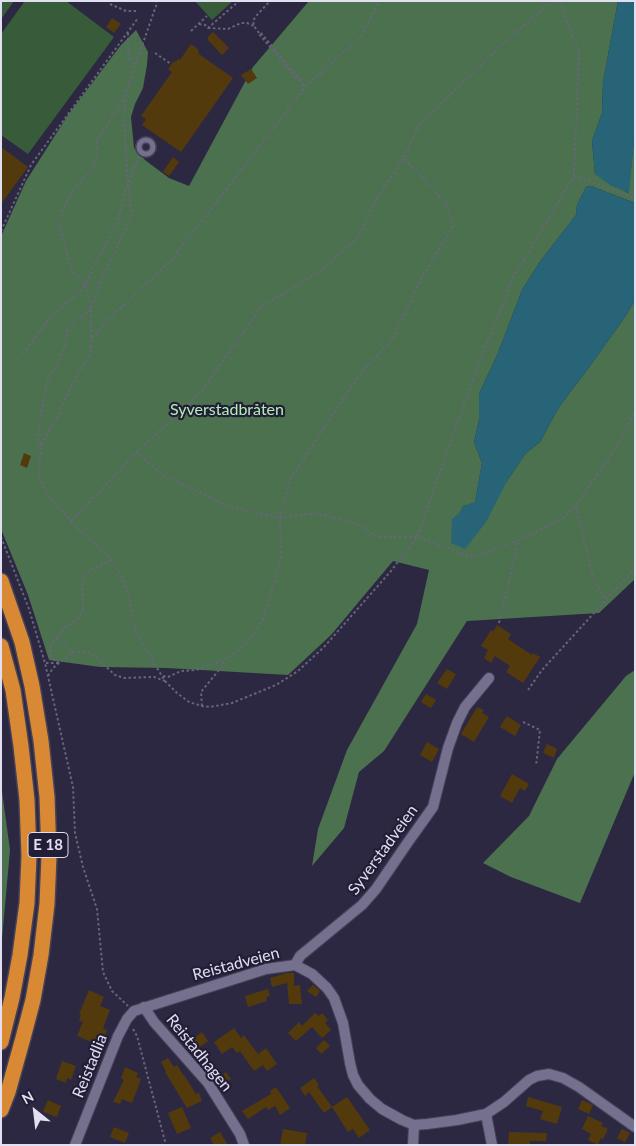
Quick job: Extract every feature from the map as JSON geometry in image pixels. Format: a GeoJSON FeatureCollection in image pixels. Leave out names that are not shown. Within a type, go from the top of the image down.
{"type":"FeatureCollection","features":[{"type":"Feature","properties":{"kind":"highway","name":"E 18"},"geometry":{"type":"LineString","coordinates":[[1,580],[22,642],[42,741],[47,797],[48,856],[47,904],[40,964],[23,1038],[1,1110]]}},
{"type":"Feature","properties":{"kind":"highway","name":"E 18"},"geometry":{"type":"LineString","coordinates":[[1,646],[13,690],[21,746],[27,800],[29,856],[27,903],[20,955],[1,1042]]}},
{"type":"Feature","properties":{"kind":"street","name":"Syverstadveien"},"geometry":{"type":"LineString","coordinates":[[294,965],[300,956],[362,904],[376,889],[433,807],[448,748],[457,723],[465,707],[489,678]]}},
{"type":"Feature","properties":{"kind":"street","name":"Reistadveien"},"geometry":{"type":"LineString","coordinates":[[135,1012],[266,969],[294,965],[312,974],[327,988],[334,998],[344,1023],[350,1063],[358,1085],[382,1109],[414,1125]]}},
{"type":"Feature","properties":{"kind":"street","name":"Reistadlia"},"geometry":{"type":"LineString","coordinates":[[75,1145],[118,1036],[135,1012]]}},
{"type":"Feature","properties":{"kind":"street","name":"Reistadhagen"},"geometry":{"type":"LineString","coordinates":[[135,1012],[154,1022],[208,1083],[240,1134],[244,1145]]}},
{"type":"Feature","properties":{"kind":"street"},"geometry":{"type":"LineString","coordinates":[[413,1145],[414,1125],[457,1120],[486,1114],[504,1102],[529,1080],[537,1076],[549,1074],[563,1078],[579,1087],[635,1128]]}},
{"type":"Feature","properties":{"kind":"street"},"geometry":{"type":"LineString","coordinates":[[486,1114],[492,1145]]}},
{"type":"Feature","properties":{"kind":"path"},"geometry":{"type":"LineString","coordinates":[[41,445],[38,442],[39,426],[47,382],[59,362],[65,345],[68,327],[91,309],[99,285],[132,216],[124,118],[125,96],[157,1]]}},
{"type":"Feature","properties":{"kind":"path"},"geometry":{"type":"LineString","coordinates":[[208,28],[239,1]]}},
{"type":"Feature","properties":{"kind":"path"},"geometry":{"type":"LineString","coordinates":[[254,26],[253,21],[256,16],[270,1]]}},
{"type":"Feature","properties":{"kind":"path"},"geometry":{"type":"LineString","coordinates":[[92,338],[113,315],[172,259],[305,87],[361,37],[379,1]]}},
{"type":"Feature","properties":{"kind":"path"},"geometry":{"type":"LineString","coordinates":[[70,521],[137,452],[200,393],[262,306],[321,271],[359,236],[376,200],[404,158],[419,125],[551,1]]}},
{"type":"Feature","properties":{"kind":"path"},"geometry":{"type":"LineString","coordinates":[[125,96],[97,140],[96,166],[72,191],[58,221],[72,271],[86,285],[91,309],[91,353],[72,384],[58,415],[41,445],[38,474],[48,496],[70,521],[111,560],[121,574],[136,631],[166,682],[188,702],[210,707],[232,703],[276,685],[298,671],[324,647],[391,571],[417,537],[476,371],[514,278],[574,176],[579,50],[558,1]]}},
{"type":"Feature","properties":{"kind":"path"},"geometry":{"type":"LineString","coordinates":[[110,4],[126,11],[136,10]]}},
{"type":"Feature","properties":{"kind":"path"},"geometry":{"type":"LineString","coordinates":[[191,31],[207,16]]}},
{"type":"Feature","properties":{"kind":"path"},"geometry":{"type":"LineString","coordinates":[[1,231],[31,165],[138,18]]}},
{"type":"Feature","properties":{"kind":"path"},"geometry":{"type":"LineString","coordinates":[[199,24],[205,25],[208,28],[228,30],[241,23],[248,23],[254,26],[305,87]]}},
{"type":"Feature","properties":{"kind":"path"},"geometry":{"type":"LineString","coordinates":[[128,33],[128,52],[134,66]]}},
{"type":"Feature","properties":{"kind":"path"},"geometry":{"type":"LineString","coordinates":[[155,53],[171,64]]}},
{"type":"Feature","properties":{"kind":"path"},"geometry":{"type":"LineString","coordinates":[[23,354],[49,318],[86,285],[117,224],[128,182],[141,152]]}},
{"type":"Feature","properties":{"kind":"path"},"geometry":{"type":"LineString","coordinates":[[162,676],[168,676],[181,671],[196,670],[224,660],[245,645],[264,617],[281,558],[280,518],[290,480],[365,368],[392,340],[421,279],[453,226],[446,203],[404,158]]}},
{"type":"Feature","properties":{"kind":"path"},"geometry":{"type":"LineString","coordinates":[[574,176],[635,198]]}},
{"type":"Feature","properties":{"kind":"path"},"geometry":{"type":"LineString","coordinates":[[137,452],[161,474],[230,507],[280,518],[316,513],[358,524],[377,538],[417,537],[472,557],[519,540],[562,519],[576,506],[619,443],[635,411]]}},
{"type":"Feature","properties":{"kind":"path"},"geometry":{"type":"LineString","coordinates":[[576,506],[593,578],[607,600]]}},
{"type":"Feature","properties":{"kind":"path"},"geometry":{"type":"LineString","coordinates":[[1,536],[29,609],[45,663],[73,787],[75,833],[83,867],[97,909],[103,972],[112,992],[135,1012],[137,1036],[166,1145]]}},
{"type":"Feature","properties":{"kind":"path"},"geometry":{"type":"LineString","coordinates":[[499,623],[519,540]]}},
{"type":"Feature","properties":{"kind":"path"},"geometry":{"type":"LineString","coordinates":[[59,663],[51,658],[50,648],[64,628],[78,620],[83,609],[82,582],[89,570],[111,560]]}},
{"type":"Feature","properties":{"kind":"path"},"geometry":{"type":"LineString","coordinates":[[528,690],[542,670],[635,568]]}},
{"type":"Feature","properties":{"kind":"path"},"geometry":{"type":"LineString","coordinates":[[56,638],[73,652]]}},
{"type":"Feature","properties":{"kind":"path"},"geometry":{"type":"LineString","coordinates":[[47,677],[53,668],[73,652],[90,652],[115,675],[124,678],[154,677],[166,682]]}},
{"type":"Feature","properties":{"kind":"path"},"geometry":{"type":"LineString","coordinates":[[202,706],[200,700],[201,692],[217,674],[224,660]]}},
{"type":"Feature","properties":{"kind":"path"},"geometry":{"type":"LineString","coordinates":[[45,663],[59,663]]}},
{"type":"Feature","properties":{"kind":"path"},"geometry":{"type":"LineString","coordinates":[[522,722],[540,730],[536,766]]}},
{"type":"Feature","properties":{"kind":"green space"},"geometry":{"type":"Polygon","coordinates":[[[1,1],[14,1],[2,18],[1,18],[1,1]]]}},
{"type":"Feature","properties":{"kind":"green space"},"geometry":{"type":"Polygon","coordinates":[[[25,1],[66,1],[114,37],[28,154],[1,135],[1,34],[25,1]]]}},
{"type":"Feature","properties":{"kind":"green space"},"geometry":{"type":"Polygon","coordinates":[[[195,1],[233,1],[212,20],[195,1]]]}},
{"type":"Feature","properties":{"kind":"green space","name":"Syverstadbråten"},"geometry":{"type":"Polygon","coordinates":[[[309,1],[618,1],[603,82],[602,113],[592,141],[595,174],[628,193],[635,132],[635,203],[591,186],[586,187],[577,205],[576,215],[539,263],[522,290],[498,353],[479,394],[479,420],[474,442],[482,463],[475,503],[463,506],[460,513],[452,519],[507,481],[525,454],[540,442],[559,407],[625,317],[635,300],[635,579],[599,613],[467,621],[384,751],[359,772],[344,828],[312,866],[318,829],[347,750],[417,624],[429,570],[393,561],[331,635],[288,675],[167,668],[100,667],[49,660],[28,595],[1,529],[1,236],[26,181],[68,115],[121,45],[136,30],[148,52],[143,88],[131,117],[134,148],[145,160],[169,178],[189,186],[253,67],[309,1]]]}},
{"type":"Feature","properties":{"kind":"green space"},"geometry":{"type":"Polygon","coordinates":[[[635,670],[635,772],[580,903],[511,877],[483,863],[529,816],[557,759],[626,676],[635,670]]]}},
{"type":"Feature","properties":{"kind":"green space"},"geometry":{"type":"Polygon","coordinates":[[[1,784],[10,850],[2,939],[1,938],[1,784]]]}},
{"type":"Feature","properties":{"kind":"water"},"geometry":{"type":"Polygon","coordinates":[[[618,1],[635,1],[635,132],[629,193],[610,185],[595,174],[592,141],[602,113],[603,82],[618,1]]]}},
{"type":"Feature","properties":{"kind":"water"},"geometry":{"type":"Polygon","coordinates":[[[591,186],[635,203],[635,300],[625,317],[559,407],[540,442],[525,454],[507,481],[486,522],[465,549],[451,543],[452,519],[460,513],[463,506],[475,502],[482,463],[474,442],[479,420],[479,394],[498,353],[522,290],[539,263],[576,215],[577,205],[586,187],[591,186]]]}},
{"type":"Feature","properties":{"kind":"building"},"geometry":{"type":"Polygon","coordinates":[[[112,18],[121,24],[114,33],[106,27],[112,18]]]}},
{"type":"Feature","properties":{"kind":"building"},"geometry":{"type":"Polygon","coordinates":[[[213,32],[229,48],[222,55],[208,40],[208,37],[213,32]]]}},
{"type":"Feature","properties":{"kind":"building"},"geometry":{"type":"Polygon","coordinates":[[[191,44],[198,49],[199,54],[233,78],[181,152],[142,125],[146,119],[141,116],[172,72],[168,69],[174,61],[180,60],[191,44]]]}},
{"type":"Feature","properties":{"kind":"building"},"geometry":{"type":"Polygon","coordinates":[[[251,69],[257,78],[248,84],[241,75],[251,69]]]}},
{"type":"Feature","properties":{"kind":"building"},"geometry":{"type":"Polygon","coordinates":[[[1,147],[28,167],[1,204],[1,147]]]}},
{"type":"Feature","properties":{"kind":"building"},"geometry":{"type":"Polygon","coordinates":[[[173,157],[179,162],[169,176],[163,172],[173,157]]]}},
{"type":"Feature","properties":{"kind":"building"},"geometry":{"type":"Polygon","coordinates":[[[24,453],[31,456],[27,468],[20,465],[24,453]]]}},
{"type":"Feature","properties":{"kind":"building"},"geometry":{"type":"Polygon","coordinates":[[[497,625],[511,634],[508,639],[532,655],[533,653],[540,657],[523,683],[506,672],[510,666],[495,656],[491,663],[484,658],[488,650],[481,646],[491,630],[493,632],[497,625]]]}},
{"type":"Feature","properties":{"kind":"building"},"geometry":{"type":"Polygon","coordinates":[[[447,669],[456,674],[447,689],[437,683],[447,669]]]}},
{"type":"Feature","properties":{"kind":"building"},"geometry":{"type":"Polygon","coordinates":[[[426,694],[436,700],[431,708],[421,702],[426,694]]]}},
{"type":"Feature","properties":{"kind":"building"},"geometry":{"type":"Polygon","coordinates":[[[477,707],[484,710],[482,713],[489,717],[474,742],[461,734],[477,707]]]}},
{"type":"Feature","properties":{"kind":"building"},"geometry":{"type":"Polygon","coordinates":[[[507,716],[521,725],[515,736],[500,727],[507,716]]]}},
{"type":"Feature","properties":{"kind":"building"},"geometry":{"type":"Polygon","coordinates":[[[427,742],[439,749],[432,762],[420,755],[427,742]]]}},
{"type":"Feature","properties":{"kind":"building"},"geometry":{"type":"Polygon","coordinates":[[[547,744],[557,749],[554,758],[543,753],[547,744]]]}},
{"type":"Feature","properties":{"kind":"building"},"geometry":{"type":"Polygon","coordinates":[[[512,774],[529,784],[525,791],[520,788],[512,803],[500,796],[512,774]]]}},
{"type":"Feature","properties":{"kind":"building"},"geometry":{"type":"Polygon","coordinates":[[[294,973],[294,986],[300,985],[302,1004],[289,1004],[287,983],[272,987],[270,978],[294,973]]]}},
{"type":"Feature","properties":{"kind":"building"},"geometry":{"type":"Polygon","coordinates":[[[313,985],[320,991],[316,997],[307,991],[313,985]]]}},
{"type":"Feature","properties":{"kind":"building"},"geometry":{"type":"Polygon","coordinates":[[[268,989],[270,996],[266,997],[267,1001],[248,1007],[245,996],[268,989]]]}},
{"type":"Feature","properties":{"kind":"building"},"geometry":{"type":"Polygon","coordinates":[[[89,990],[104,997],[100,1006],[110,1010],[103,1028],[107,1030],[101,1046],[77,1036],[83,1022],[79,1020],[81,1015],[79,1014],[89,990]]]}},
{"type":"Feature","properties":{"kind":"building"},"geometry":{"type":"Polygon","coordinates":[[[315,1013],[319,1016],[322,1013],[328,1020],[325,1023],[331,1030],[322,1038],[312,1027],[296,1041],[288,1033],[299,1022],[302,1026],[315,1013]]]}},
{"type":"Feature","properties":{"kind":"building"},"geometry":{"type":"Polygon","coordinates":[[[234,1028],[241,1038],[244,1035],[258,1054],[266,1048],[277,1064],[267,1071],[263,1065],[254,1071],[240,1051],[237,1053],[232,1047],[222,1054],[214,1042],[234,1028]]]}},
{"type":"Feature","properties":{"kind":"building"},"geometry":{"type":"Polygon","coordinates":[[[184,1031],[187,1037],[181,1041],[178,1035],[184,1031]]]}},
{"type":"Feature","properties":{"kind":"building"},"geometry":{"type":"Polygon","coordinates":[[[202,1032],[208,1041],[197,1049],[191,1040],[202,1032]]]}},
{"type":"Feature","properties":{"kind":"building"},"geometry":{"type":"Polygon","coordinates":[[[324,1040],[330,1046],[321,1054],[316,1048],[324,1040]]]}},
{"type":"Feature","properties":{"kind":"building"},"geometry":{"type":"Polygon","coordinates":[[[168,1058],[174,1067],[177,1065],[196,1094],[199,1093],[202,1101],[187,1108],[161,1062],[168,1058]]]}},
{"type":"Feature","properties":{"kind":"building"},"geometry":{"type":"Polygon","coordinates":[[[62,1061],[76,1066],[71,1080],[67,1078],[66,1083],[56,1079],[62,1061]]]}},
{"type":"Feature","properties":{"kind":"building"},"geometry":{"type":"Polygon","coordinates":[[[125,1067],[138,1073],[136,1077],[141,1079],[132,1103],[122,1099],[120,1104],[113,1102],[124,1080],[121,1078],[125,1067]]]}},
{"type":"Feature","properties":{"kind":"building"},"geometry":{"type":"Polygon","coordinates":[[[226,1072],[231,1079],[224,1084],[219,1077],[226,1072]]]}},
{"type":"Feature","properties":{"kind":"building"},"geometry":{"type":"Polygon","coordinates":[[[314,1078],[319,1085],[317,1086],[332,1107],[324,1113],[309,1092],[305,1096],[300,1088],[314,1078]]]}},
{"type":"Feature","properties":{"kind":"building"},"geometry":{"type":"Polygon","coordinates":[[[276,1087],[290,1108],[280,1115],[275,1106],[268,1110],[266,1107],[248,1119],[242,1111],[271,1094],[270,1091],[276,1087]]]}},
{"type":"Feature","properties":{"kind":"building"},"geometry":{"type":"Polygon","coordinates":[[[347,1097],[370,1130],[359,1138],[353,1129],[348,1132],[332,1107],[347,1097]]]}},
{"type":"Feature","properties":{"kind":"building"},"geometry":{"type":"Polygon","coordinates":[[[528,1097],[562,1107],[557,1124],[540,1119],[543,1111],[526,1106],[528,1097]]]}},
{"type":"Feature","properties":{"kind":"building"},"geometry":{"type":"Polygon","coordinates":[[[48,1100],[61,1106],[57,1117],[43,1112],[48,1100]]]}},
{"type":"Feature","properties":{"kind":"building"},"geometry":{"type":"Polygon","coordinates":[[[582,1100],[593,1105],[589,1114],[578,1109],[582,1100]]]}},
{"type":"Feature","properties":{"kind":"building"},"geometry":{"type":"Polygon","coordinates":[[[182,1107],[191,1128],[177,1134],[168,1113],[182,1107]]]}},
{"type":"Feature","properties":{"kind":"building"},"geometry":{"type":"Polygon","coordinates":[[[588,1116],[603,1123],[601,1126],[608,1129],[598,1145],[588,1140],[591,1134],[582,1129],[588,1116]]]}},
{"type":"Feature","properties":{"kind":"building"},"geometry":{"type":"Polygon","coordinates":[[[114,1127],[129,1133],[125,1143],[110,1137],[114,1127]]]}},
{"type":"Feature","properties":{"kind":"building"},"geometry":{"type":"Polygon","coordinates":[[[283,1129],[307,1133],[305,1145],[280,1145],[283,1129]]]}},
{"type":"Feature","properties":{"kind":"building"},"geometry":{"type":"Polygon","coordinates":[[[622,1129],[630,1133],[625,1142],[617,1138],[622,1129]]]}},
{"type":"Feature","properties":{"kind":"building"},"geometry":{"type":"Polygon","coordinates":[[[220,1132],[228,1145],[214,1145],[210,1138],[220,1132]]]}},
{"type":"Feature","properties":{"kind":"building"},"geometry":{"type":"Polygon","coordinates":[[[509,1132],[547,1133],[546,1141],[530,1141],[530,1145],[508,1145],[509,1132]]]}}]}
